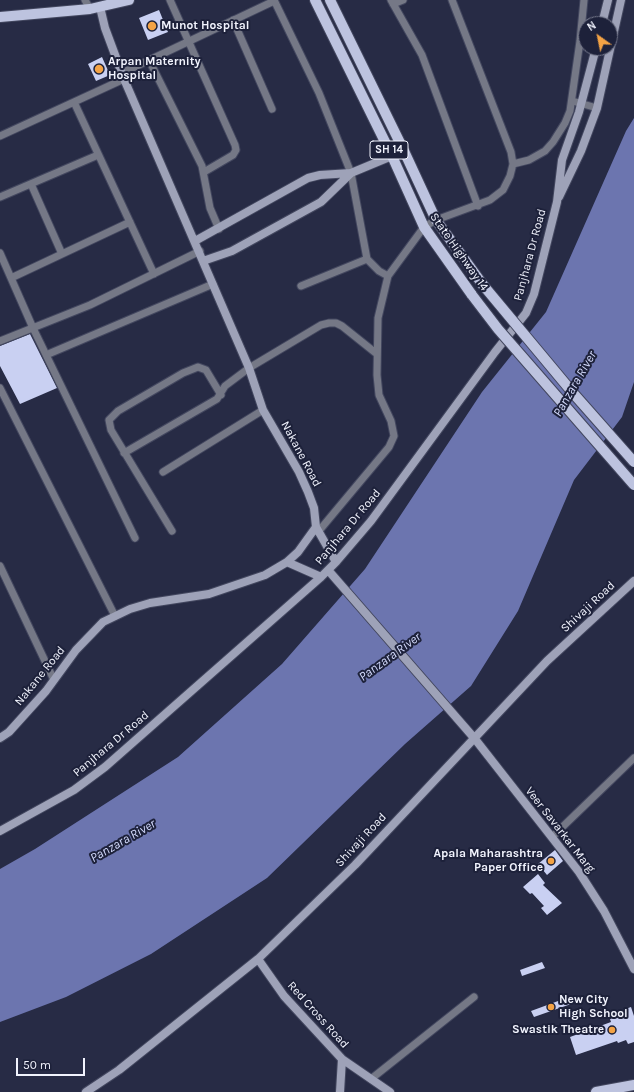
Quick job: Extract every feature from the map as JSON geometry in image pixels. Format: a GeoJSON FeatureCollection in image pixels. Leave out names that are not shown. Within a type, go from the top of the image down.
{"type":"FeatureCollection","features":[{"type":"Feature","properties":{"kind":"main road"},"geometry":{"type":"LineString","coordinates":[[0,17],[88,4],[100,7],[129,0]]}},
{"type":"Feature","properties":{"kind":"main road","name":"State Highway 14"},"geometry":{"type":"LineString","coordinates":[[315,0],[392,156],[424,227],[498,329],[634,485]]}},
{"type":"Feature","properties":{"kind":"main road","name":"State Highway 14"},"geometry":{"type":"LineString","coordinates":[[330,0],[436,220],[483,285],[573,393],[634,462]]}},
{"type":"Feature","properties":{"kind":"main road"},"geometry":{"type":"LineString","coordinates":[[596,1092],[634,1085]]}},
{"type":"Feature","properties":{"kind":"street"},"geometry":{"type":"LineString","coordinates":[[170,0],[187,42],[236,150],[233,155],[204,172]]}},
{"type":"Feature","properties":{"kind":"street"},"geometry":{"type":"LineString","coordinates":[[0,136],[74,102],[123,76],[149,60],[274,0],[320,93],[352,173],[367,259],[379,271],[388,276]]}},
{"type":"Feature","properties":{"kind":"street"},"geometry":{"type":"LineString","coordinates":[[403,0],[392,2],[422,55],[478,206]]}},
{"type":"Feature","properties":{"kind":"street"},"geometry":{"type":"LineString","coordinates":[[336,562],[317,530],[389,446],[394,436],[391,421],[379,395],[376,375],[378,318],[388,276],[424,227],[436,220],[478,206],[490,200],[503,190],[510,176],[513,164],[511,152],[452,0]]}},
{"type":"Feature","properties":{"kind":"street"},"geometry":{"type":"LineString","coordinates":[[513,164],[538,156],[553,142],[565,123],[572,100],[584,0]]}},
{"type":"Feature","properties":{"kind":"street"},"geometry":{"type":"LineString","coordinates":[[604,16],[608,0]]}},
{"type":"Feature","properties":{"kind":"street","name":"Panjhara Dr Road"},"geometry":{"type":"LineString","coordinates":[[557,202],[581,151],[597,108],[621,0]]}},
{"type":"Feature","properties":{"kind":"street","name":"Nakane Road"},"geometry":{"type":"LineString","coordinates":[[0,738],[9,732],[54,680],[88,636],[103,622],[150,603],[215,592],[265,575],[288,562],[317,530],[314,508],[299,472],[263,410],[249,368],[123,76],[105,28],[100,7]]}},
{"type":"Feature","properties":{"kind":"street"},"geometry":{"type":"LineString","coordinates":[[233,20],[272,109]]}},
{"type":"Feature","properties":{"kind":"street","name":"Panjhara Dr Road"},"geometry":{"type":"LineString","coordinates":[[0,831],[74,790],[105,767],[321,577],[371,521],[495,352],[526,314],[534,294],[557,202],[562,160],[581,103],[594,56]]}},
{"type":"Feature","properties":{"kind":"street"},"geometry":{"type":"LineString","coordinates":[[149,60],[204,172],[210,208],[219,229]]}},
{"type":"Feature","properties":{"kind":"street"},"geometry":{"type":"LineString","coordinates":[[572,100],[597,108]]}},
{"type":"Feature","properties":{"kind":"street"},"geometry":{"type":"LineString","coordinates":[[74,102],[154,274]]}},
{"type":"Feature","properties":{"kind":"street"},"geometry":{"type":"LineString","coordinates":[[195,241],[219,229],[308,178],[320,175],[352,173],[404,151]]}},
{"type":"Feature","properties":{"kind":"street"},"geometry":{"type":"LineString","coordinates":[[0,197],[98,155]]}},
{"type":"Feature","properties":{"kind":"street"},"geometry":{"type":"LineString","coordinates":[[204,261],[232,251],[321,202],[352,173]]}},
{"type":"Feature","properties":{"kind":"street"},"geometry":{"type":"LineString","coordinates":[[31,184],[62,254]]}},
{"type":"Feature","properties":{"kind":"street"},"geometry":{"type":"LineString","coordinates":[[11,278],[130,222]]}},
{"type":"Feature","properties":{"kind":"street"},"geometry":{"type":"LineString","coordinates":[[0,341],[90,305],[200,252]]}},
{"type":"Feature","properties":{"kind":"street"},"geometry":{"type":"LineString","coordinates":[[0,253],[32,328],[136,538]]}},
{"type":"Feature","properties":{"kind":"street"},"geometry":{"type":"LineString","coordinates":[[301,286],[367,259]]}},
{"type":"Feature","properties":{"kind":"street"},"geometry":{"type":"LineString","coordinates":[[46,355],[213,284]]}},
{"type":"Feature","properties":{"kind":"street"},"geometry":{"type":"LineString","coordinates":[[124,453],[217,400],[225,386],[249,368],[297,338],[329,323],[336,323],[342,326],[377,354]]}},
{"type":"Feature","properties":{"kind":"street"},"geometry":{"type":"LineString","coordinates":[[172,531],[124,453],[109,424],[109,420],[118,411],[183,373],[198,366],[206,370],[221,395]]}},
{"type":"Feature","properties":{"kind":"street"},"geometry":{"type":"LineString","coordinates":[[0,388],[115,616]]}},
{"type":"Feature","properties":{"kind":"street"},"geometry":{"type":"LineString","coordinates":[[163,472],[263,410]]}},
{"type":"Feature","properties":{"kind":"street"},"geometry":{"type":"LineString","coordinates":[[288,562],[321,577]]}},
{"type":"Feature","properties":{"kind":"street"},"geometry":{"type":"LineString","coordinates":[[0,566],[54,680]]}},
{"type":"Feature","properties":{"kind":"street","name":"Veer Savarkar Marg"},"geometry":{"type":"LineString","coordinates":[[328,570],[474,739],[579,872],[604,911],[634,969]]}},
{"type":"Feature","properties":{"kind":"street","name":"Shivaji Road"},"geometry":{"type":"LineString","coordinates":[[86,1092],[118,1070],[258,959],[355,865],[547,660],[634,581]]}},
{"type":"Feature","properties":{"kind":"street"},"geometry":{"type":"LineString","coordinates":[[552,837],[634,758]]}},
{"type":"Feature","properties":{"kind":"street","name":"Red Cross Road"},"geometry":{"type":"LineString","coordinates":[[258,959],[284,996],[342,1059],[340,1092]]}},
{"type":"Feature","properties":{"kind":"street"},"geometry":{"type":"LineString","coordinates":[[371,1079],[474,997]]}},
{"type":"Feature","properties":{"kind":"street"},"geometry":{"type":"LineString","coordinates":[[342,1059],[390,1092]]}},
{"type":"Feature","properties":{"kind":"water","name":"Panzara River"},"geometry":{"type":"Polygon","coordinates":[[[634,118],[634,382],[622,417],[574,480],[518,611],[471,686],[405,744],[267,878],[151,954],[66,997],[0,1022],[0,869],[35,849],[178,757],[282,664],[365,569],[482,392],[546,312],[626,131],[634,118]]]}},
{"type":"Feature","properties":{"kind":"building"},"geometry":{"type":"Polygon","coordinates":[[[159,10],[168,32],[148,40],[139,18],[159,10]]]}},
{"type":"Feature","properties":{"kind":"building"},"geometry":{"type":"Polygon","coordinates":[[[102,57],[110,75],[96,81],[88,64],[102,57]]]}},
{"type":"Feature","properties":{"kind":"building"},"geometry":{"type":"Polygon","coordinates":[[[30,334],[57,388],[20,404],[0,366],[0,346],[30,334]]]}},
{"type":"Feature","properties":{"kind":"building","name":"Apala Maharashtra Paper Office"},"geometry":{"type":"Polygon","coordinates":[[[555,850],[563,861],[547,875],[538,864],[555,850]]]}},
{"type":"Feature","properties":{"kind":"building"},"geometry":{"type":"Polygon","coordinates":[[[538,874],[545,883],[543,885],[562,903],[547,915],[541,908],[544,906],[532,893],[530,894],[523,887],[538,874]]]}},
{"type":"Feature","properties":{"kind":"building"},"geometry":{"type":"Polygon","coordinates":[[[542,962],[545,968],[522,976],[520,970],[542,962]]]}},
{"type":"Feature","properties":{"kind":"building","name":"New City High School"},"geometry":{"type":"Polygon","coordinates":[[[569,997],[571,1004],[534,1017],[531,1011],[569,997]]]}},
{"type":"Feature","properties":{"kind":"building","name":"Swastik Theatre"},"geometry":{"type":"Polygon","coordinates":[[[631,1007],[634,1016],[634,1042],[628,1044],[626,1040],[618,1043],[617,1041],[576,1055],[570,1037],[611,1022],[610,1019],[618,1016],[617,1012],[631,1007]]]}},
{"type":"Feature","properties":{"kind":"place","name":"Munot Hospital"},"geometry":{"type":"Point","coordinates":[152,26]}},
{"type":"Feature","properties":{"kind":"place","name":"Arpan Maternity Hospital"},"geometry":{"type":"Point","coordinates":[99,69]}},
{"type":"Feature","properties":{"kind":"place","name":"Apala Maharashtra Paper Office"},"geometry":{"type":"Point","coordinates":[551,861]}},
{"type":"Feature","properties":{"kind":"place","name":"New City High School"},"geometry":{"type":"Point","coordinates":[551,1007]}},
{"type":"Feature","properties":{"kind":"place","name":"Swastik Theatre"},"geometry":{"type":"Point","coordinates":[612,1030]}}]}
